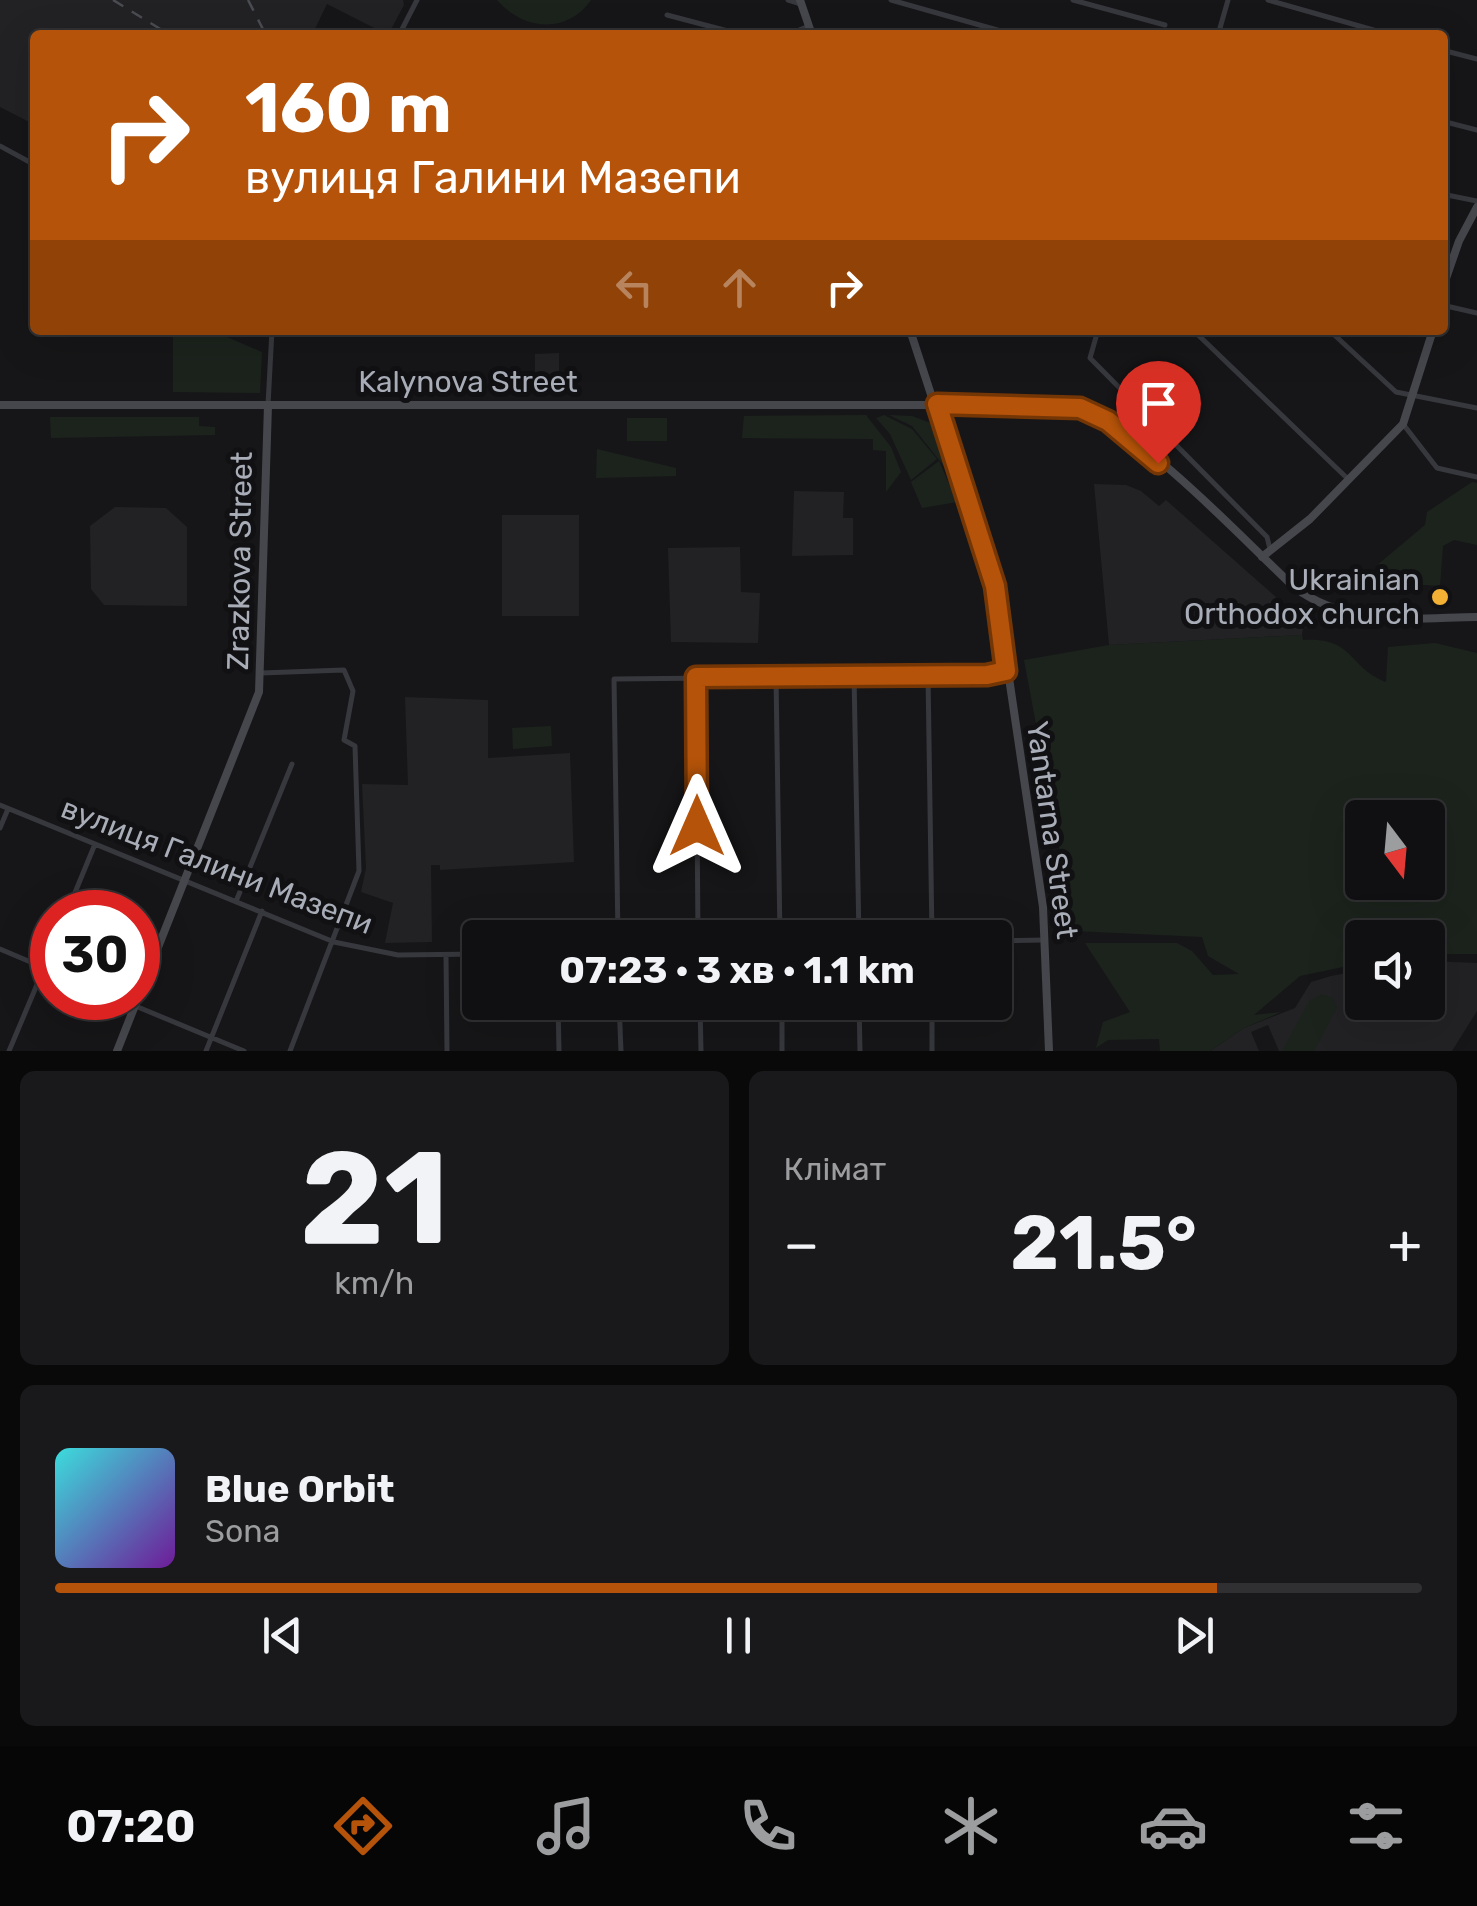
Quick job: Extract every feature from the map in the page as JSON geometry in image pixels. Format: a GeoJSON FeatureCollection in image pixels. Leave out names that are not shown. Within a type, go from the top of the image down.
{"type":"FeatureCollection","features":[{"type":"Feature","properties":{"kind":"main road"},"geometry":{"type":"LineString","coordinates":[[800,2],[809,30]]}},
{"type":"Feature","properties":{"kind":"main road"},"geometry":{"type":"LineString","coordinates":[[1448,273],[1477,204]]}},
{"type":"Feature","properties":{"kind":"main road","name":"Yantarna Street"},"geometry":{"type":"LineString","coordinates":[[912,335],[995,586],[1047,940],[1049,1051]]}},
{"type":"Feature","properties":{"kind":"main road"},"geometry":{"type":"LineString","coordinates":[[1262,557],[1349,480],[1403,424],[1431,335]]}},
{"type":"Feature","properties":{"kind":"main road","name":"Kalynova Street"},"geometry":{"type":"LineString","coordinates":[[0,405],[1049,404],[1090,412],[1124,433],[1303,594],[1340,614],[1477,617]]}},
{"type":"Feature","properties":{"kind":"main road","name":"Zrazkova Street"},"geometry":{"type":"LineString","coordinates":[[160,942],[251,720],[262,672],[268,405]]}},
{"type":"Feature","properties":{"kind":"main road","name":"Zrazkova Street"},"geometry":{"type":"LineString","coordinates":[[117,1051],[129,1020]]}},
{"type":"Feature","properties":{"kind":"street"},"geometry":{"type":"LineString","coordinates":[[402,30],[418,0]]}},
{"type":"Feature","properties":{"kind":"street"},"geometry":{"type":"LineString","coordinates":[[788,0],[800,2]]}},
{"type":"Feature","properties":{"kind":"street"},"geometry":{"type":"LineString","coordinates":[[890,0],[996,30]]}},
{"type":"Feature","properties":{"kind":"street"},"geometry":{"type":"LineString","coordinates":[[1073,0],[1165,25]]}},
{"type":"Feature","properties":{"kind":"street"},"geometry":{"type":"LineString","coordinates":[[1219,30],[1228,0]]}},
{"type":"Feature","properties":{"kind":"street"},"geometry":{"type":"LineString","coordinates":[[1268,0],[1373,30]]}},
{"type":"Feature","properties":{"kind":"street"},"geometry":{"type":"LineString","coordinates":[[667,15],[724,30]]}},
{"type":"Feature","properties":{"kind":"street"},"geometry":{"type":"LineString","coordinates":[[1448,52],[1477,59]]}},
{"type":"Feature","properties":{"kind":"street"},"geometry":{"type":"LineString","coordinates":[[1448,123],[1477,130]]}},
{"type":"Feature","properties":{"kind":"street"},"geometry":{"type":"LineString","coordinates":[[0,146],[30,161]]}},
{"type":"Feature","properties":{"kind":"street"},"geometry":{"type":"LineString","coordinates":[[1448,196],[1477,204]]}},
{"type":"Feature","properties":{"kind":"street"},"geometry":{"type":"LineString","coordinates":[[1448,307],[1477,314]]}},
{"type":"Feature","properties":{"kind":"street"},"geometry":{"type":"LineString","coordinates":[[268,405],[272,335]]}},
{"type":"Feature","properties":{"kind":"street"},"geometry":{"type":"LineString","coordinates":[[1097,335],[1090,358],[1268,537],[1270,549]]}},
{"type":"Feature","properties":{"kind":"street"},"geometry":{"type":"LineString","coordinates":[[1198,335],[1349,480]]}},
{"type":"Feature","properties":{"kind":"street"},"geometry":{"type":"LineString","coordinates":[[1334,335],[1396,392],[1414,392],[1477,408]]}},
{"type":"Feature","properties":{"kind":"street"},"geometry":{"type":"LineString","coordinates":[[1403,424],[1437,468],[1477,477]]}},
{"type":"Feature","properties":{"kind":"street"},"geometry":{"type":"LineString","coordinates":[[262,672],[344,670],[353,691],[344,740],[354,746],[360,871],[290,1051]]}},
{"type":"Feature","properties":{"kind":"street"},"geometry":{"type":"LineString","coordinates":[[618,920],[614,679],[1006,671]]}},
{"type":"Feature","properties":{"kind":"street"},"geometry":{"type":"LineString","coordinates":[[854,675],[859,920]]}},
{"type":"Feature","properties":{"kind":"street"},"geometry":{"type":"LineString","coordinates":[[928,675],[932,920]]}},
{"type":"Feature","properties":{"kind":"street"},"geometry":{"type":"LineString","coordinates":[[776,676],[780,920]]}},
{"type":"Feature","properties":{"kind":"street"},"geometry":{"type":"LineString","coordinates":[[696,677],[698,920]]}},
{"type":"Feature","properties":{"kind":"street"},"geometry":{"type":"LineString","coordinates":[[236,899],[292,764]]}},
{"type":"Feature","properties":{"kind":"street","name":"вулиця Галини Мазепи"},"geometry":{"type":"LineString","coordinates":[[0,806],[185,877],[334,942],[383,953],[462,954]]}},
{"type":"Feature","properties":{"kind":"street"},"geometry":{"type":"LineString","coordinates":[[0,828],[8,809]]}},
{"type":"Feature","properties":{"kind":"street"},"geometry":{"type":"LineString","coordinates":[[76,890],[95,844]]}},
{"type":"Feature","properties":{"kind":"street"},"geometry":{"type":"LineString","coordinates":[[206,1051],[262,910]]}},
{"type":"Feature","properties":{"kind":"street"},"geometry":{"type":"LineString","coordinates":[[1012,941],[1047,940]]}},
{"type":"Feature","properties":{"kind":"street"},"geometry":{"type":"LineString","coordinates":[[0,949],[30,961]]}},
{"type":"Feature","properties":{"kind":"street"},"geometry":{"type":"LineString","coordinates":[[446,954],[447,1051]]}},
{"type":"Feature","properties":{"kind":"street"},"geometry":{"type":"LineString","coordinates":[[9,1051],[30,1008]]}},
{"type":"Feature","properties":{"kind":"street"},"geometry":{"type":"LineString","coordinates":[[160,1016],[244,1051]]}},
{"type":"Feature","properties":{"kind":"street"},"geometry":{"type":"LineString","coordinates":[[558,1020],[559,1051]]}},
{"type":"Feature","properties":{"kind":"street"},"geometry":{"type":"LineString","coordinates":[[620,1020],[620,1051]]}},
{"type":"Feature","properties":{"kind":"street"},"geometry":{"type":"LineString","coordinates":[[700,1020],[701,1051]]}},
{"type":"Feature","properties":{"kind":"street"},"geometry":{"type":"LineString","coordinates":[[782,1020],[782,1051]]}},
{"type":"Feature","properties":{"kind":"street"},"geometry":{"type":"LineString","coordinates":[[860,1020],[860,1051]]}},
{"type":"Feature","properties":{"kind":"street"},"geometry":{"type":"LineString","coordinates":[[932,1020],[932,1051]]}},
{"type":"Feature","properties":{"kind":"shaded area"},"geometry":{"type":"Polygon","coordinates":[[[0,0],[403,0],[391,30],[378,30],[327,4],[314,30],[30,30],[30,122],[0,107],[0,0]]]}},
{"type":"Feature","properties":{"kind":"shaded area"},"geometry":{"type":"Polygon","coordinates":[[[497,0],[591,0],[570,19],[545,24],[519,18],[497,0]]]}},
{"type":"Feature","properties":{"kind":"shaded area"},"geometry":{"type":"Polygon","coordinates":[[[173,335],[223,335],[262,352],[260,393],[173,392],[173,335]]]}},
{"type":"Feature","properties":{"kind":"shaded area"},"geometry":{"type":"Polygon","coordinates":[[[559,353],[559,384],[535,384],[535,354],[559,353]]]}},
{"type":"Feature","properties":{"kind":"shaded area"},"geometry":{"type":"Polygon","coordinates":[[[866,415],[891,447],[901,472],[886,492],[886,451],[873,450],[873,439],[742,438],[744,416],[866,415]]]}},
{"type":"Feature","properties":{"kind":"shaded area"},"geometry":{"type":"Polygon","coordinates":[[[884,415],[912,429],[937,459],[911,480],[890,434],[876,418],[884,415]]]}},
{"type":"Feature","properties":{"kind":"shaded area"},"geometry":{"type":"Polygon","coordinates":[[[889,415],[912,416],[936,425],[951,475],[912,426],[889,415]]]}},
{"type":"Feature","properties":{"kind":"shaded area"},"geometry":{"type":"Polygon","coordinates":[[[50,417],[199,417],[199,426],[215,427],[215,435],[51,438],[50,417]]]}},
{"type":"Feature","properties":{"kind":"shaded area"},"geometry":{"type":"Polygon","coordinates":[[[627,418],[667,418],[667,441],[627,441],[627,418]]]}},
{"type":"Feature","properties":{"kind":"shaded area"},"geometry":{"type":"Polygon","coordinates":[[[597,449],[676,468],[676,476],[596,478],[597,449]]]}},
{"type":"Feature","properties":{"kind":"shaded area"},"geometry":{"type":"Polygon","coordinates":[[[939,461],[957,502],[922,508],[911,482],[939,461]]]}},
{"type":"Feature","properties":{"kind":"shaded area"},"geometry":{"type":"Polygon","coordinates":[[[1472,482],[1477,483],[1477,545],[1454,540],[1443,546],[1440,586],[1393,583],[1393,570],[1376,566],[1425,525],[1427,512],[1472,482]]]}},
{"type":"Feature","properties":{"kind":"shaded area"},"geometry":{"type":"Polygon","coordinates":[[[1094,484],[1126,485],[1159,506],[1166,500],[1276,597],[1269,608],[1290,620],[1295,615],[1310,627],[1303,628],[1302,635],[1109,645],[1094,484]]]}},
{"type":"Feature","properties":{"kind":"shaded area"},"geometry":{"type":"Polygon","coordinates":[[[794,491],[844,492],[843,518],[853,518],[853,555],[792,556],[794,491]]]}},
{"type":"Feature","properties":{"kind":"shaded area"},"geometry":{"type":"Polygon","coordinates":[[[115,507],[166,508],[187,527],[187,606],[104,605],[91,589],[90,526],[115,507]]]}},
{"type":"Feature","properties":{"kind":"shaded area"},"geometry":{"type":"Polygon","coordinates":[[[502,515],[579,515],[579,616],[502,616],[502,515]]]}},
{"type":"Feature","properties":{"kind":"shaded area"},"geometry":{"type":"Polygon","coordinates":[[[740,547],[741,592],[760,593],[758,643],[671,642],[668,548],[740,547]]]}},
{"type":"Feature","properties":{"kind":"shaded area"},"geometry":{"type":"Polygon","coordinates":[[[1302,635],[1303,640],[1320,640],[1342,648],[1364,669],[1386,682],[1388,647],[1435,643],[1477,653],[1477,954],[1445,954],[1445,920],[1345,920],[1345,967],[1300,976],[1254,1015],[1281,1012],[1244,1028],[1210,1051],[1160,1051],[1159,1039],[1108,1040],[1096,1048],[1103,1022],[1130,1012],[1085,943],[1177,943],[1192,951],[1213,975],[1239,974],[1208,956],[1202,937],[1075,931],[1024,660],[1109,645],[1302,635]]]}},
{"type":"Feature","properties":{"kind":"shaded area"},"geometry":{"type":"Polygon","coordinates":[[[405,697],[488,700],[488,758],[570,753],[574,862],[440,870],[440,865],[431,865],[432,942],[385,943],[393,903],[361,892],[366,868],[362,784],[408,785],[405,697]]]}},
{"type":"Feature","properties":{"kind":"shaded area"},"geometry":{"type":"Polygon","coordinates":[[[551,726],[552,746],[513,749],[512,728],[551,726]]]}},
{"type":"Feature","properties":{"kind":"shaded area"},"geometry":{"type":"Polygon","coordinates":[[[1445,962],[1477,963],[1477,1011],[1452,1051],[1279,1051],[1268,1025],[1251,1032],[1259,1051],[1210,1051],[1244,1028],[1295,1008],[1311,982],[1345,973],[1345,1020],[1445,1020],[1445,962]]]}},
{"type":"Feature","properties":{"kind":"shaded area"},"geometry":{"type":"Polygon","coordinates":[[[1322,994],[1333,998],[1337,1008],[1314,1051],[1282,1051],[1309,1001],[1322,994]]]}},
{"type":"Feature","properties":{"kind":"railway"},"geometry":{"type":"LineString","coordinates":[[113,0],[162,30]]}},
{"type":"Feature","properties":{"kind":"railway"},"geometry":{"type":"LineString","coordinates":[[248,0],[263,30]]}},
{"type":"Feature","properties":{"kind":"place","name":"Ukrainian Orthodox church"},"geometry":{"type":"Point","coordinates":[1440,597]}},
{"type":"Feature","properties":{"kind":"route"},"geometry":{"type":"LineString","coordinates":[[697,826],[696,677],[987,675],[1006,671],[995,586],[937,404],[1049,404],[1080,408],[1108,421],[1158,463]]}}]}
